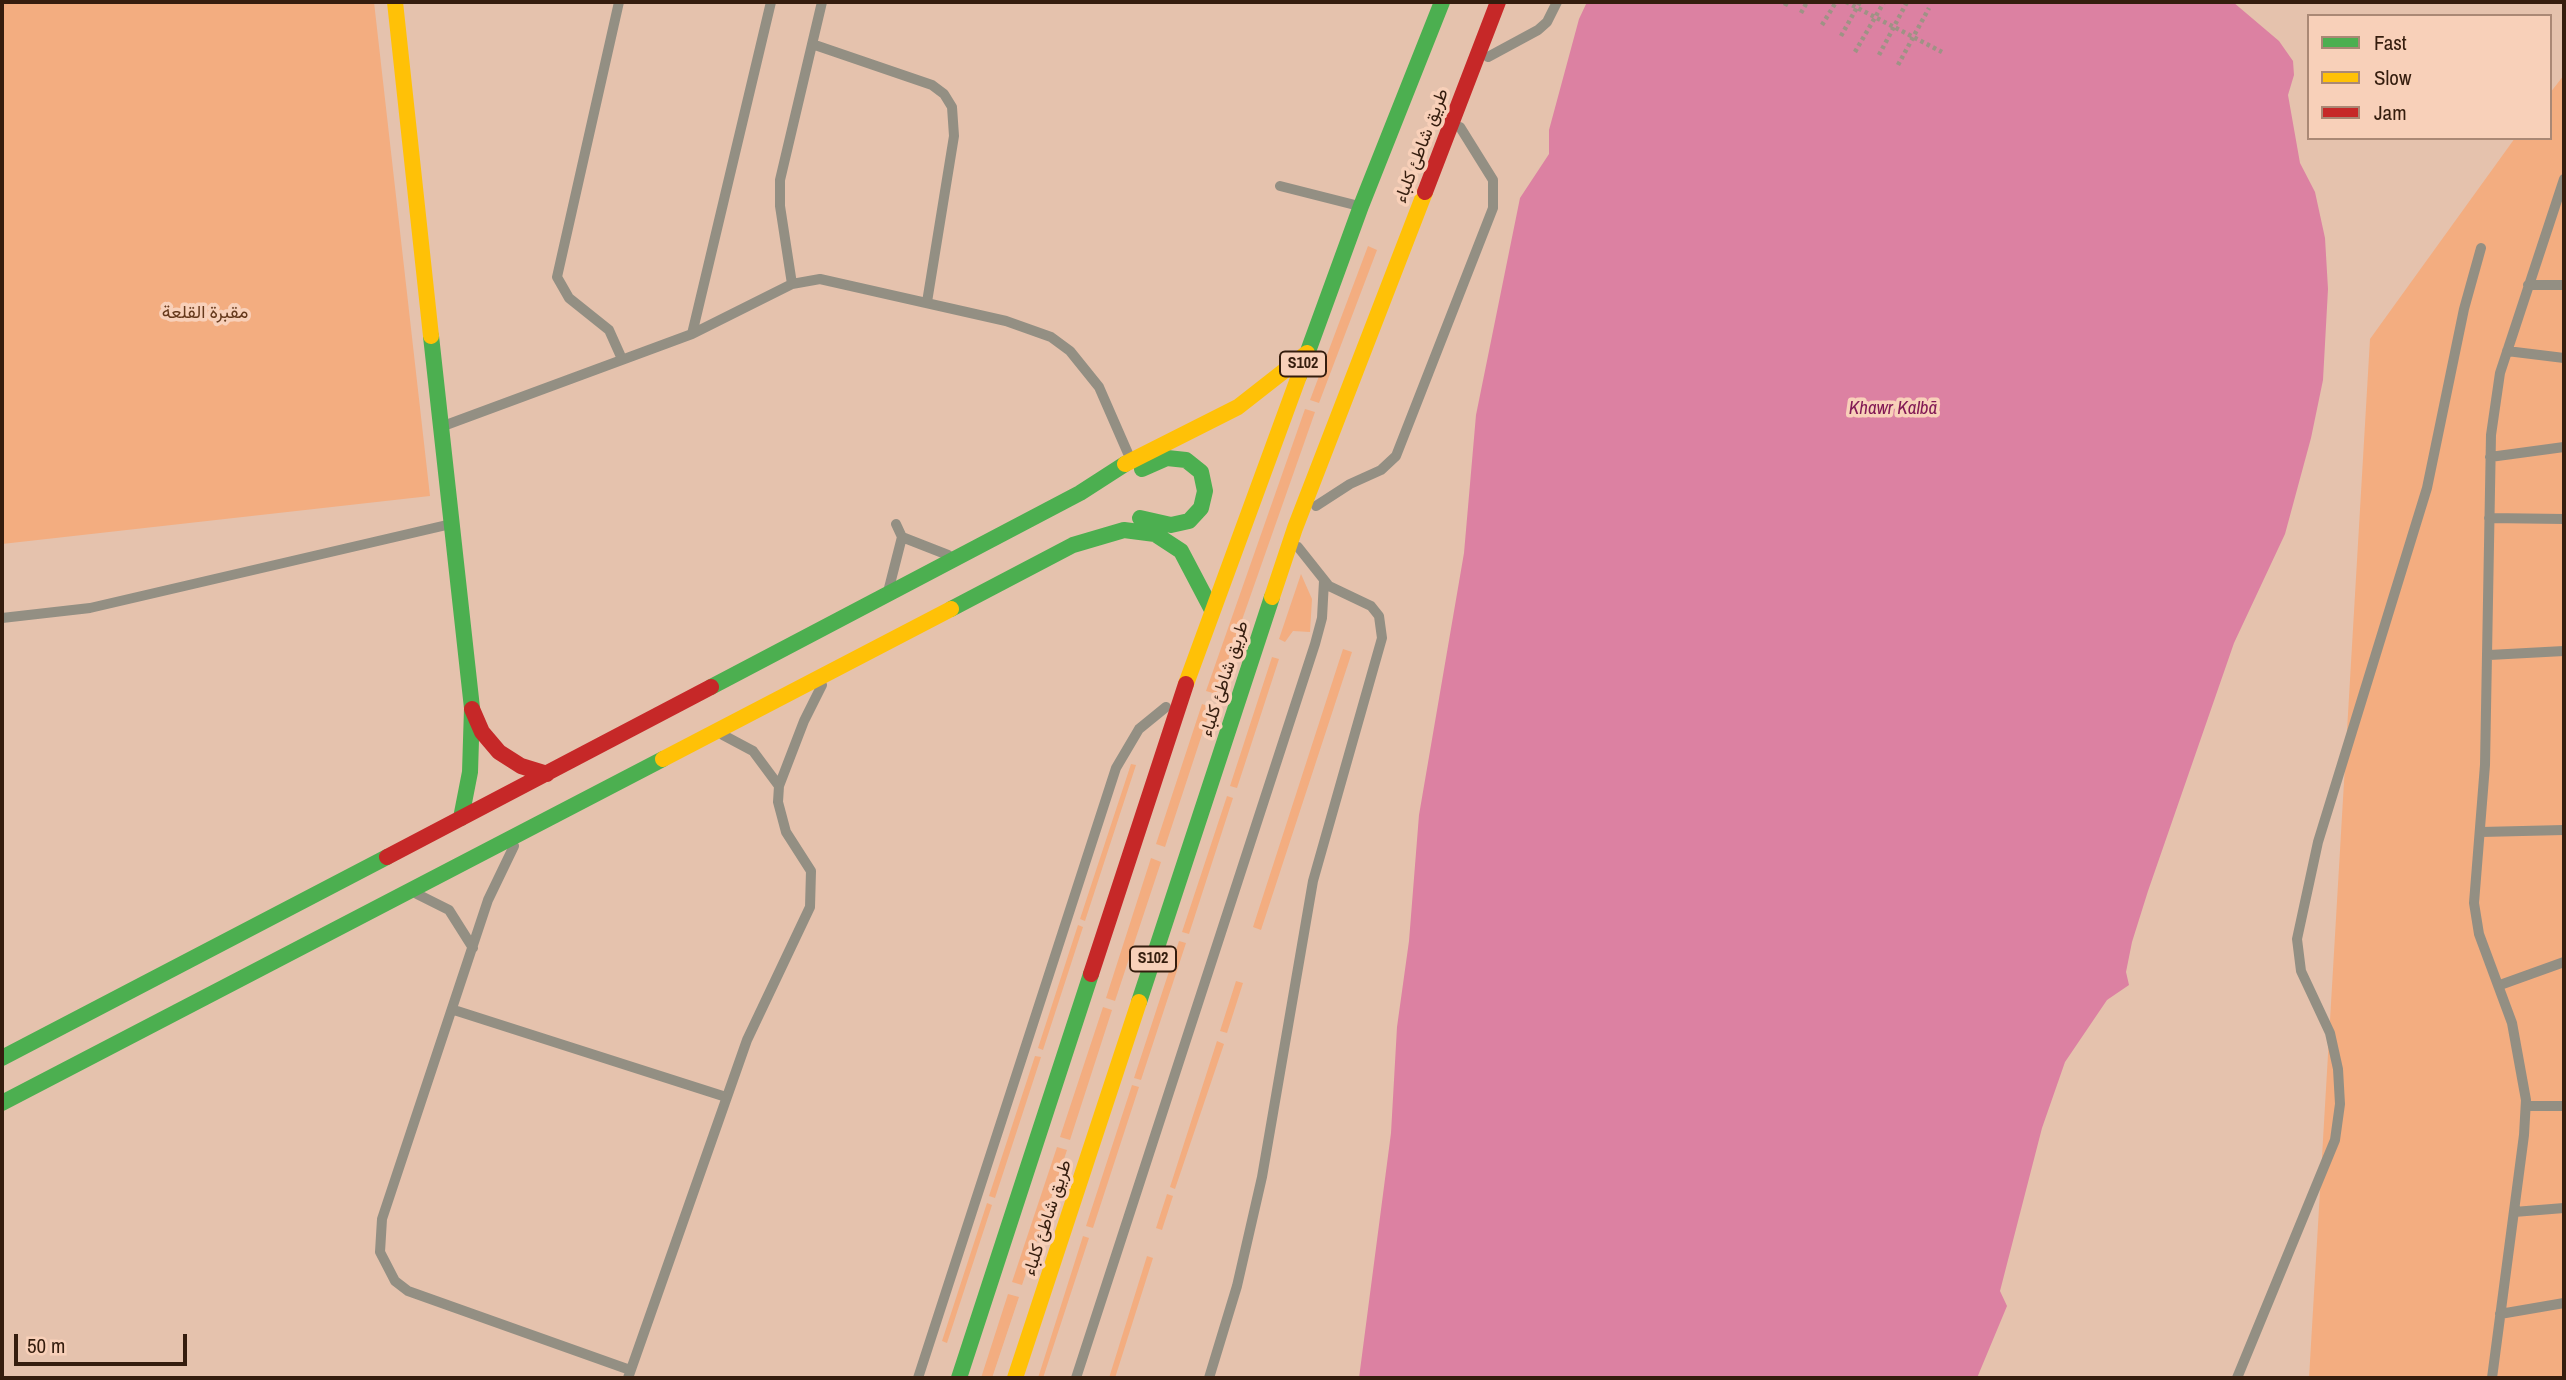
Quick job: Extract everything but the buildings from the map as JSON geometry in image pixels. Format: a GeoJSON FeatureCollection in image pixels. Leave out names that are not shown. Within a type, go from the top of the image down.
{"type":"FeatureCollection","features":[{"type":"Feature","properties":{"kind":"main road"},"geometry":{"type":"LineString","coordinates":[[395,2],[472,708],[470,772],[461,818]]}},
{"type":"Feature","properties":{"kind":"main road","name":"طريق شاطئ كلباء"},"geometry":{"type":"LineString","coordinates":[[959,1378],[1182,695],[1361,206],[1442,2]]}},
{"type":"Feature","properties":{"kind":"main road","name":"طريق شاطئ كلباء"},"geometry":{"type":"LineString","coordinates":[[1015,1378],[1293,533],[1498,2]]}},
{"type":"Feature","properties":{"kind":"main road"},"geometry":{"type":"LineString","coordinates":[[1474,65],[1476,13]]}},
{"type":"Feature","properties":{"kind":"main road"},"geometry":{"type":"LineString","coordinates":[[2,1058],[959,558],[1080,492],[1131,460],[1238,407],[1307,354]]}},
{"type":"Feature","properties":{"kind":"main road"},"geometry":{"type":"LineString","coordinates":[[1073,545],[1092,529],[1114,520],[1139,518],[1171,525],[1189,521],[1201,508],[1205,491],[1204,481],[1194,465],[1177,457],[1157,461],[1080,492]]}},
{"type":"Feature","properties":{"kind":"main road"},"geometry":{"type":"LineString","coordinates":[[2,1102],[1073,545],[1124,530],[1155,534],[1181,551],[1191,564],[1212,610]]}},
{"type":"Feature","properties":{"kind":"main road"},"geometry":{"type":"LineString","coordinates":[[472,708],[482,732],[499,752],[521,766],[547,774]]}},
{"type":"Feature","properties":{"kind":"lane"},"geometry":{"type":"LineString","coordinates":[[619,2],[557,278],[569,299],[609,330],[622,359]]}},
{"type":"Feature","properties":{"kind":"lane"},"geometry":{"type":"LineString","coordinates":[[692,334],[771,2]]}},
{"type":"Feature","properties":{"kind":"lane"},"geometry":{"type":"LineString","coordinates":[[792,284],[780,206],[780,180],[822,2]]}},
{"type":"Feature","properties":{"kind":"lane"},"geometry":{"type":"LineString","coordinates":[[1474,65],[1538,30],[1547,22],[1557,2]]}},
{"type":"Feature","properties":{"kind":"lane"},"geometry":{"type":"LineString","coordinates":[[1423,13],[1429,34]]}},
{"type":"Feature","properties":{"kind":"lane"},"geometry":{"type":"LineString","coordinates":[[812,44],[932,85],[944,94],[952,107],[956,121],[927,302]]}},
{"type":"Feature","properties":{"kind":"lane"},"geometry":{"type":"LineString","coordinates":[[1209,1378],[1237,1286],[1262,1177],[1313,881],[1382,638],[1379,616],[1371,606],[1336,591],[1324,581],[1293,533],[1329,496],[1389,464],[1410,421],[1496,198],[1493,180],[1454,117]]}},
{"type":"Feature","properties":{"kind":"lane"},"geometry":{"type":"LineString","coordinates":[[2491,1378],[2526,1106],[2519,1052],[2500,985],[2475,918],[2489,655],[2490,457],[2495,404],[2507,351],[2564,179]]}},
{"type":"Feature","properties":{"kind":"lane"},"geometry":{"type":"LineString","coordinates":[[1280,186],[1361,206]]}},
{"type":"Feature","properties":{"kind":"lane"},"geometry":{"type":"LineString","coordinates":[[2237,1378],[2335,1140],[2340,1104],[2338,1069],[2330,1033],[2301,971],[2297,939],[2318,842],[2427,488],[2459,334],[2481,248]]}},
{"type":"Feature","properties":{"kind":"lane"},"geometry":{"type":"LineString","coordinates":[[441,426],[692,334],[792,284],[813,279],[835,280],[1029,327],[1070,351],[1099,387],[1131,460]]}},
{"type":"Feature","properties":{"kind":"lane"},"geometry":{"type":"LineString","coordinates":[[2528,285],[2564,285]]}},
{"type":"Feature","properties":{"kind":"lane"},"geometry":{"type":"LineString","coordinates":[[2507,351],[2564,358]]}},
{"type":"Feature","properties":{"kind":"lane"},"geometry":{"type":"LineString","coordinates":[[2490,457],[2564,447]]}},
{"type":"Feature","properties":{"kind":"lane"},"geometry":{"type":"LineString","coordinates":[[2489,518],[2564,519]]}},
{"type":"Feature","properties":{"kind":"lane"},"geometry":{"type":"LineString","coordinates":[[2,618],[90,608],[451,524]]}},
{"type":"Feature","properties":{"kind":"lane"},"geometry":{"type":"LineString","coordinates":[[885,596],[896,567],[902,537],[896,524]]}},
{"type":"Feature","properties":{"kind":"lane"},"geometry":{"type":"LineString","coordinates":[[902,537],[959,558]]}},
{"type":"Feature","properties":{"kind":"lane"},"geometry":{"type":"LineString","coordinates":[[1076,1378],[1315,644],[1322,618],[1324,581]]}},
{"type":"Feature","properties":{"kind":"lane"},"geometry":{"type":"LineString","coordinates":[[2489,655],[2564,651]]}},
{"type":"Feature","properties":{"kind":"lane"},"geometry":{"type":"LineString","coordinates":[[526,830],[495,881],[382,1219],[380,1252],[395,1280],[424,1297],[629,1374],[747,1040],[807,918],[812,899],[811,871],[792,844],[782,821],[779,786],[811,704],[831,671]]}},
{"type":"Feature","properties":{"kind":"lane"},"geometry":{"type":"LineString","coordinates":[[918,1378],[1116,768],[1139,729],[1182,695]]}},
{"type":"Feature","properties":{"kind":"lane"},"geometry":{"type":"LineString","coordinates":[[715,732],[753,751],[779,786]]}},
{"type":"Feature","properties":{"kind":"lane"},"geometry":{"type":"LineString","coordinates":[[2481,832],[2564,830]]}},
{"type":"Feature","properties":{"kind":"lane"},"geometry":{"type":"LineString","coordinates":[[406,892],[429,897],[449,910],[473,948]]}},
{"type":"Feature","properties":{"kind":"lane"},"geometry":{"type":"LineString","coordinates":[[2500,985],[2564,962]]}},
{"type":"Feature","properties":{"kind":"lane"},"geometry":{"type":"LineString","coordinates":[[454,1010],[726,1097]]}},
{"type":"Feature","properties":{"kind":"lane"},"geometry":{"type":"LineString","coordinates":[[2526,1106],[2564,1106]]}},
{"type":"Feature","properties":{"kind":"lane"},"geometry":{"type":"LineString","coordinates":[[2514,1212],[2564,1208]]}},
{"type":"Feature","properties":{"kind":"lane"},"geometry":{"type":"LineString","coordinates":[[2500,1314],[2564,1303]]}},
{"type":"Feature","properties":{"kind":"path"},"geometry":{"type":"LineString","coordinates":[[1801,13],[1807,2]]}},
{"type":"Feature","properties":{"kind":"path"},"geometry":{"type":"LineString","coordinates":[[1822,25],[1836,2]]}},
{"type":"Feature","properties":{"kind":"path"},"geometry":{"type":"LineString","coordinates":[[1846,2],[1859,5],[1875,17],[1942,52]]}},
{"type":"Feature","properties":{"kind":"path"},"geometry":{"type":"LineString","coordinates":[[1855,52],[1884,2]]}},
{"type":"Feature","properties":{"kind":"path"},"geometry":{"type":"LineString","coordinates":[[1879,55],[1906,2]]}},
{"type":"Feature","properties":{"kind":"path"},"geometry":{"type":"LineString","coordinates":[[1841,36],[1859,5]]}},
{"type":"Feature","properties":{"kind":"path"},"geometry":{"type":"LineString","coordinates":[[1898,65],[1929,8]]}},
{"type":"Feature","properties":{"kind":"green space","name":"مقبرة القلعة"},"geometry":{"type":"Polygon","coordinates":[[[2,2],[374,2],[430,496],[2,544],[2,2]]]}},
{"type":"Feature","properties":{"kind":"green space"},"geometry":{"type":"Polygon","coordinates":[[[2564,75],[2564,1378],[2309,1378],[2370,339],[2514,140],[2552,140],[2552,90],[2564,75]]]}},
{"type":"Feature","properties":{"kind":"green space"},"geometry":{"type":"Polygon","coordinates":[[[1368,246],[1377,250],[1319,403],[1310,400],[1368,246]]]}},
{"type":"Feature","properties":{"kind":"green space"},"geometry":{"type":"Polygon","coordinates":[[[1305,409],[1315,412],[1216,694],[1206,691],[1305,409]]]}},
{"type":"Feature","properties":{"kind":"green space"},"geometry":{"type":"Polygon","coordinates":[[[1301,574],[1312,599],[1310,632],[1293,631],[1285,642],[1279,639],[1301,574]]]}},
{"type":"Feature","properties":{"kind":"green space"},"geometry":{"type":"Polygon","coordinates":[[[1343,649],[1352,652],[1261,930],[1253,927],[1343,649]]]}},
{"type":"Feature","properties":{"kind":"green space"},"geometry":{"type":"Polygon","coordinates":[[[1272,657],[1279,659],[1237,788],[1230,786],[1272,657]]]}},
{"type":"Feature","properties":{"kind":"green space"},"geometry":{"type":"Polygon","coordinates":[[[1202,704],[1211,707],[1165,847],[1156,844],[1202,704]]]}},
{"type":"Feature","properties":{"kind":"green space"},"geometry":{"type":"Polygon","coordinates":[[[1131,764],[1136,765],[1085,921],[1080,919],[1131,764]]]}},
{"type":"Feature","properties":{"kind":"green space"},"geometry":{"type":"Polygon","coordinates":[[[1227,796],[1233,798],[1189,934],[1182,932],[1227,796]]]}},
{"type":"Feature","properties":{"kind":"green space"},"geometry":{"type":"Polygon","coordinates":[[[1151,858],[1161,862],[1115,1001],[1106,998],[1151,858]]]}},
{"type":"Feature","properties":{"kind":"green space"},"geometry":{"type":"Polygon","coordinates":[[[1078,925],[1083,927],[1043,1050],[1038,1048],[1078,925]]]}},
{"type":"Feature","properties":{"kind":"green space"},"geometry":{"type":"Polygon","coordinates":[[[1179,941],[1186,943],[1141,1080],[1134,1078],[1179,941]]]}},
{"type":"Feature","properties":{"kind":"green space"},"geometry":{"type":"Polygon","coordinates":[[[1236,981],[1243,983],[1227,1033],[1220,1031],[1236,981]]]}},
{"type":"Feature","properties":{"kind":"green space"},"geometry":{"type":"Polygon","coordinates":[[[1103,1007],[1112,1010],[1070,1140],[1060,1137],[1103,1007]]]}},
{"type":"Feature","properties":{"kind":"green space"},"geometry":{"type":"Polygon","coordinates":[[[1217,1041],[1224,1044],[1175,1189],[1170,1187],[1217,1041]]]}},
{"type":"Feature","properties":{"kind":"green space"},"geometry":{"type":"Polygon","coordinates":[[[1035,1056],[1041,1057],[995,1198],[989,1196],[1035,1056]]]}},
{"type":"Feature","properties":{"kind":"green space"},"geometry":{"type":"Polygon","coordinates":[[[1132,1085],[1139,1087],[1093,1228],[1086,1226],[1132,1085]]]}},
{"type":"Feature","properties":{"kind":"green space"},"geometry":{"type":"Polygon","coordinates":[[[1057,1147],[1067,1150],[1022,1285],[1012,1282],[1057,1147]]]}},
{"type":"Feature","properties":{"kind":"green space"},"geometry":{"type":"Polygon","coordinates":[[[1167,1194],[1173,1196],[1162,1230],[1156,1228],[1167,1194]]]}},
{"type":"Feature","properties":{"kind":"green space"},"geometry":{"type":"Polygon","coordinates":[[[987,1203],[992,1205],[947,1343],[942,1341],[987,1203]]]}},
{"type":"Feature","properties":{"kind":"green space"},"geometry":{"type":"Polygon","coordinates":[[[1083,1236],[1089,1238],[1043,1378],[1038,1378],[1083,1236]]]}},
{"type":"Feature","properties":{"kind":"green space"},"geometry":{"type":"Polygon","coordinates":[[[1147,1256],[1153,1258],[1115,1378],[1109,1378],[1147,1256]]]}},
{"type":"Feature","properties":{"kind":"green space"},"geometry":{"type":"Polygon","coordinates":[[[1008,1294],[1019,1297],[992,1378],[981,1378],[1008,1294]]]}},
{"type":"Feature","properties":{"kind":"water","name":"Khawr Kalbā"},"geometry":{"type":"Polygon","coordinates":[[[1587,2],[2233,2],[2279,41],[2293,61],[2294,75],[2288,95],[2300,163],[2315,192],[2325,238],[2328,289],[2323,380],[2311,438],[2285,534],[2234,643],[2148,891],[2132,942],[2126,972],[2129,985],[2107,1000],[2065,1062],[2042,1128],[2000,1291],[2007,1306],[1977,1378],[1359,1378],[1391,1133],[1397,1027],[1409,941],[1419,815],[1464,553],[1476,415],[1520,198],[1549,154],[1549,130],[1579,19],[1587,2]]]}},
{"type":"Feature","properties":{"kind":"traffic: fast"},"geometry":{"type":"LineString","coordinates":[[1299,376],[1361,206],[1442,2]]}},
{"type":"Feature","properties":{"kind":"traffic: fast"},"geometry":{"type":"LineString","coordinates":[[431,336],[472,708],[470,772],[461,818]]}},
{"type":"Feature","properties":{"kind":"traffic: fast"},"geometry":{"type":"LineString","coordinates":[[1140,518],[1171,525],[1189,521],[1201,508],[1205,491],[1201,472],[1186,460],[1167,458],[1142,469]]}},
{"type":"Feature","properties":{"kind":"traffic: fast"},"geometry":{"type":"LineString","coordinates":[[711,687],[1080,493],[1125,464]]}},
{"type":"Feature","properties":{"kind":"traffic: fast"},"geometry":{"type":"LineString","coordinates":[[951,609],[1073,545],[1124,530],[1155,534],[1181,551],[1212,610]]}},
{"type":"Feature","properties":{"kind":"traffic: fast"},"geometry":{"type":"LineString","coordinates":[[1139,1002],[1272,597]]}},
{"type":"Feature","properties":{"kind":"traffic: fast"},"geometry":{"type":"LineString","coordinates":[[2,1103],[663,759]]}},
{"type":"Feature","properties":{"kind":"traffic: fast"},"geometry":{"type":"LineString","coordinates":[[2,1058],[387,857]]}},
{"type":"Feature","properties":{"kind":"traffic: fast"},"geometry":{"type":"LineString","coordinates":[[959,1378],[1091,974]]}},
{"type":"Feature","properties":{"kind":"traffic: slow"},"geometry":{"type":"LineString","coordinates":[[395,2],[431,336]]}},
{"type":"Feature","properties":{"kind":"traffic: slow"},"geometry":{"type":"LineString","coordinates":[[1272,597],[1295,528],[1425,192]]}},
{"type":"Feature","properties":{"kind":"traffic: slow"},"geometry":{"type":"LineString","coordinates":[[1125,464],[1238,407],[1307,353]]}},
{"type":"Feature","properties":{"kind":"traffic: slow"},"geometry":{"type":"LineString","coordinates":[[1186,684],[1299,376]]}},
{"type":"Feature","properties":{"kind":"traffic: slow"},"geometry":{"type":"LineString","coordinates":[[663,759],[951,609]]}},
{"type":"Feature","properties":{"kind":"traffic: slow"},"geometry":{"type":"LineString","coordinates":[[1015,1378],[1139,1002]]}},
{"type":"Feature","properties":{"kind":"traffic: jam"},"geometry":{"type":"LineString","coordinates":[[1425,192],[1498,2]]}},
{"type":"Feature","properties":{"kind":"traffic: jam"},"geometry":{"type":"LineString","coordinates":[[1091,974],[1186,684]]}},
{"type":"Feature","properties":{"kind":"traffic: jam"},"geometry":{"type":"LineString","coordinates":[[387,857],[711,687]]}},
{"type":"Feature","properties":{"kind":"traffic: jam"},"geometry":{"type":"LineString","coordinates":[[472,709],[482,732],[499,752],[521,766],[547,774]]}}]}
